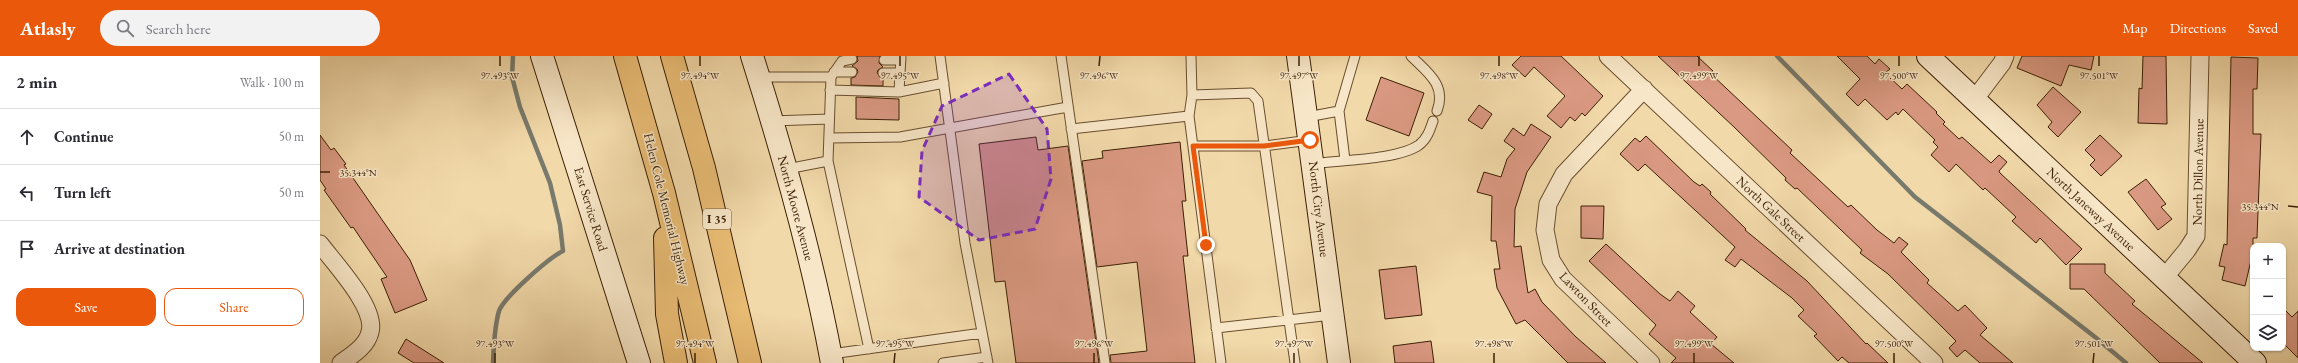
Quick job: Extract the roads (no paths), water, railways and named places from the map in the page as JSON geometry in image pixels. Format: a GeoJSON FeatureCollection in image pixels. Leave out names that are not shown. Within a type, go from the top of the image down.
{"type":"FeatureCollection","features":[{"type":"Feature","properties":{"kind":"highway","name":"Helen Cole Memorial Highway"},"geometry":{"type":"LineString","coordinates":[[625,56],[636,90],[664,192],[705,363]]}},
{"type":"Feature","properties":{"kind":"highway","name":"I 35"},"geometry":{"type":"LineString","coordinates":[[672,56],[721,236],[750,363]]}},
{"type":"Feature","properties":{"kind":"highway"},"geometry":{"type":"LineString","coordinates":[[664,192],[667,314],[676,363]]}},
{"type":"Feature","properties":{"kind":"street","name":"East Service Road"},"geometry":{"type":"LineString","coordinates":[[542,56],[639,363]]}},
{"type":"Feature","properties":{"kind":"street","name":"North Moore Avenue"},"geometry":{"type":"LineString","coordinates":[[752,56],[787,169],[810,258],[831,359]]}},
{"type":"Feature","properties":{"kind":"street","name":"North City Avenue"},"geometry":{"type":"LineString","coordinates":[[1298,56],[1339,363]]}},
{"type":"Feature","properties":{"kind":"street","name":"North Gale Street"},"geometry":{"type":"LineString","coordinates":[[1608,56],[1934,363]]}},
{"type":"Feature","properties":{"kind":"street","name":"North Janeway Avenue"},"geometry":{"type":"LineString","coordinates":[[1928,56],[2255,363]]}},
{"type":"Feature","properties":{"kind":"street"},"geometry":{"type":"LineString","coordinates":[[1974,100],[2002,63],[2005,56]]}},
{"type":"Feature","properties":{"kind":"street","name":"North Dillon Avenue"},"geometry":{"type":"LineString","coordinates":[[2164,278],[2187,250],[2196,236],[2200,56]]}},
{"type":"Feature","properties":{"kind":"street","name":"Lawton Street"},"geometry":{"type":"LineString","coordinates":[[1644,89],[1564,174],[1548,204],[1545,230],[1551,260],[1563,279],[1651,363]]}},
{"type":"Feature","properties":{"kind":"street"},"geometry":{"type":"LineString","coordinates":[[320,244],[368,310],[371,320],[369,336],[358,350],[341,363]]}},
{"type":"Feature","properties":{"kind":"lane"},"geometry":{"type":"LineString","coordinates":[[940,56],[965,243],[988,360],[943,363]]}},
{"type":"Feature","properties":{"kind":"lane"},"geometry":{"type":"LineString","coordinates":[[1061,56],[1105,363]]}},
{"type":"Feature","properties":{"kind":"lane"},"geometry":{"type":"LineString","coordinates":[[1191,56],[1192,95],[1189,116],[1221,363]]}},
{"type":"Feature","properties":{"kind":"lane"},"geometry":{"type":"LineString","coordinates":[[1345,160],[1339,111],[1355,56]]}},
{"type":"Feature","properties":{"kind":"lane"},"geometry":{"type":"LineString","coordinates":[[1411,56],[1436,79],[1440,103],[1437,111]]}},
{"type":"Feature","properties":{"kind":"lane"},"geometry":{"type":"LineString","coordinates":[[884,60],[901,58],[899,92]]}},
{"type":"Feature","properties":{"kind":"lane"},"geometry":{"type":"LineString","coordinates":[[852,59],[842,62],[832,74],[830,90],[828,161],[869,349]]}},
{"type":"Feature","properties":{"kind":"lane"},"geometry":{"type":"LineString","coordinates":[[759,77],[852,72]]}},
{"type":"Feature","properties":{"kind":"lane"},"geometry":{"type":"LineString","coordinates":[[883,73],[900,73]]}},
{"type":"Feature","properties":{"kind":"lane"},"geometry":{"type":"LineString","coordinates":[[830,90],[899,92],[944,83]]}},
{"type":"Feature","properties":{"kind":"lane"},"geometry":{"type":"LineString","coordinates":[[1192,95],[1251,93],[1258,101],[1295,363]]}},
{"type":"Feature","properties":{"kind":"lane"},"geometry":{"type":"LineString","coordinates":[[829,138],[900,137],[949,127],[1068,107]]}},
{"type":"Feature","properties":{"kind":"lane"},"geometry":{"type":"LineString","coordinates":[[1306,117],[1339,111]]}},
{"type":"Feature","properties":{"kind":"lane"},"geometry":{"type":"LineString","coordinates":[[1072,129],[1189,116]]}},
{"type":"Feature","properties":{"kind":"lane"},"geometry":{"type":"LineString","coordinates":[[772,121],[830,119]]}},
{"type":"Feature","properties":{"kind":"lane"},"geometry":{"type":"LineString","coordinates":[[1312,164],[1397,154],[1419,145],[1427,136],[1433,121]]}},
{"type":"Feature","properties":{"kind":"lane"},"geometry":{"type":"LineString","coordinates":[[1193,146],[1264,146],[1310,140]]}},
{"type":"Feature","properties":{"kind":"lane"},"geometry":{"type":"LineString","coordinates":[[787,169],[828,161]]}},
{"type":"Feature","properties":{"kind":"lane"},"geometry":{"type":"LineString","coordinates":[[1216,328],[1289,322],[1332,315]]}},
{"type":"Feature","properties":{"kind":"lane"},"geometry":{"type":"LineString","coordinates":[[831,359],[869,349],[982,333]]}},
{"type":"Feature","properties":{"kind":"waterway"},"geometry":{"type":"LineString","coordinates":[[493,363],[494,337],[499,311],[518,287],[548,261],[563,251],[560,225],[550,183],[520,107],[512,77],[513,56]]}},
{"type":"Feature","properties":{"kind":"waterway"},"geometry":{"type":"LineString","coordinates":[[1777,56],[1915,197],[2095,337],[2126,363]]}}]}
